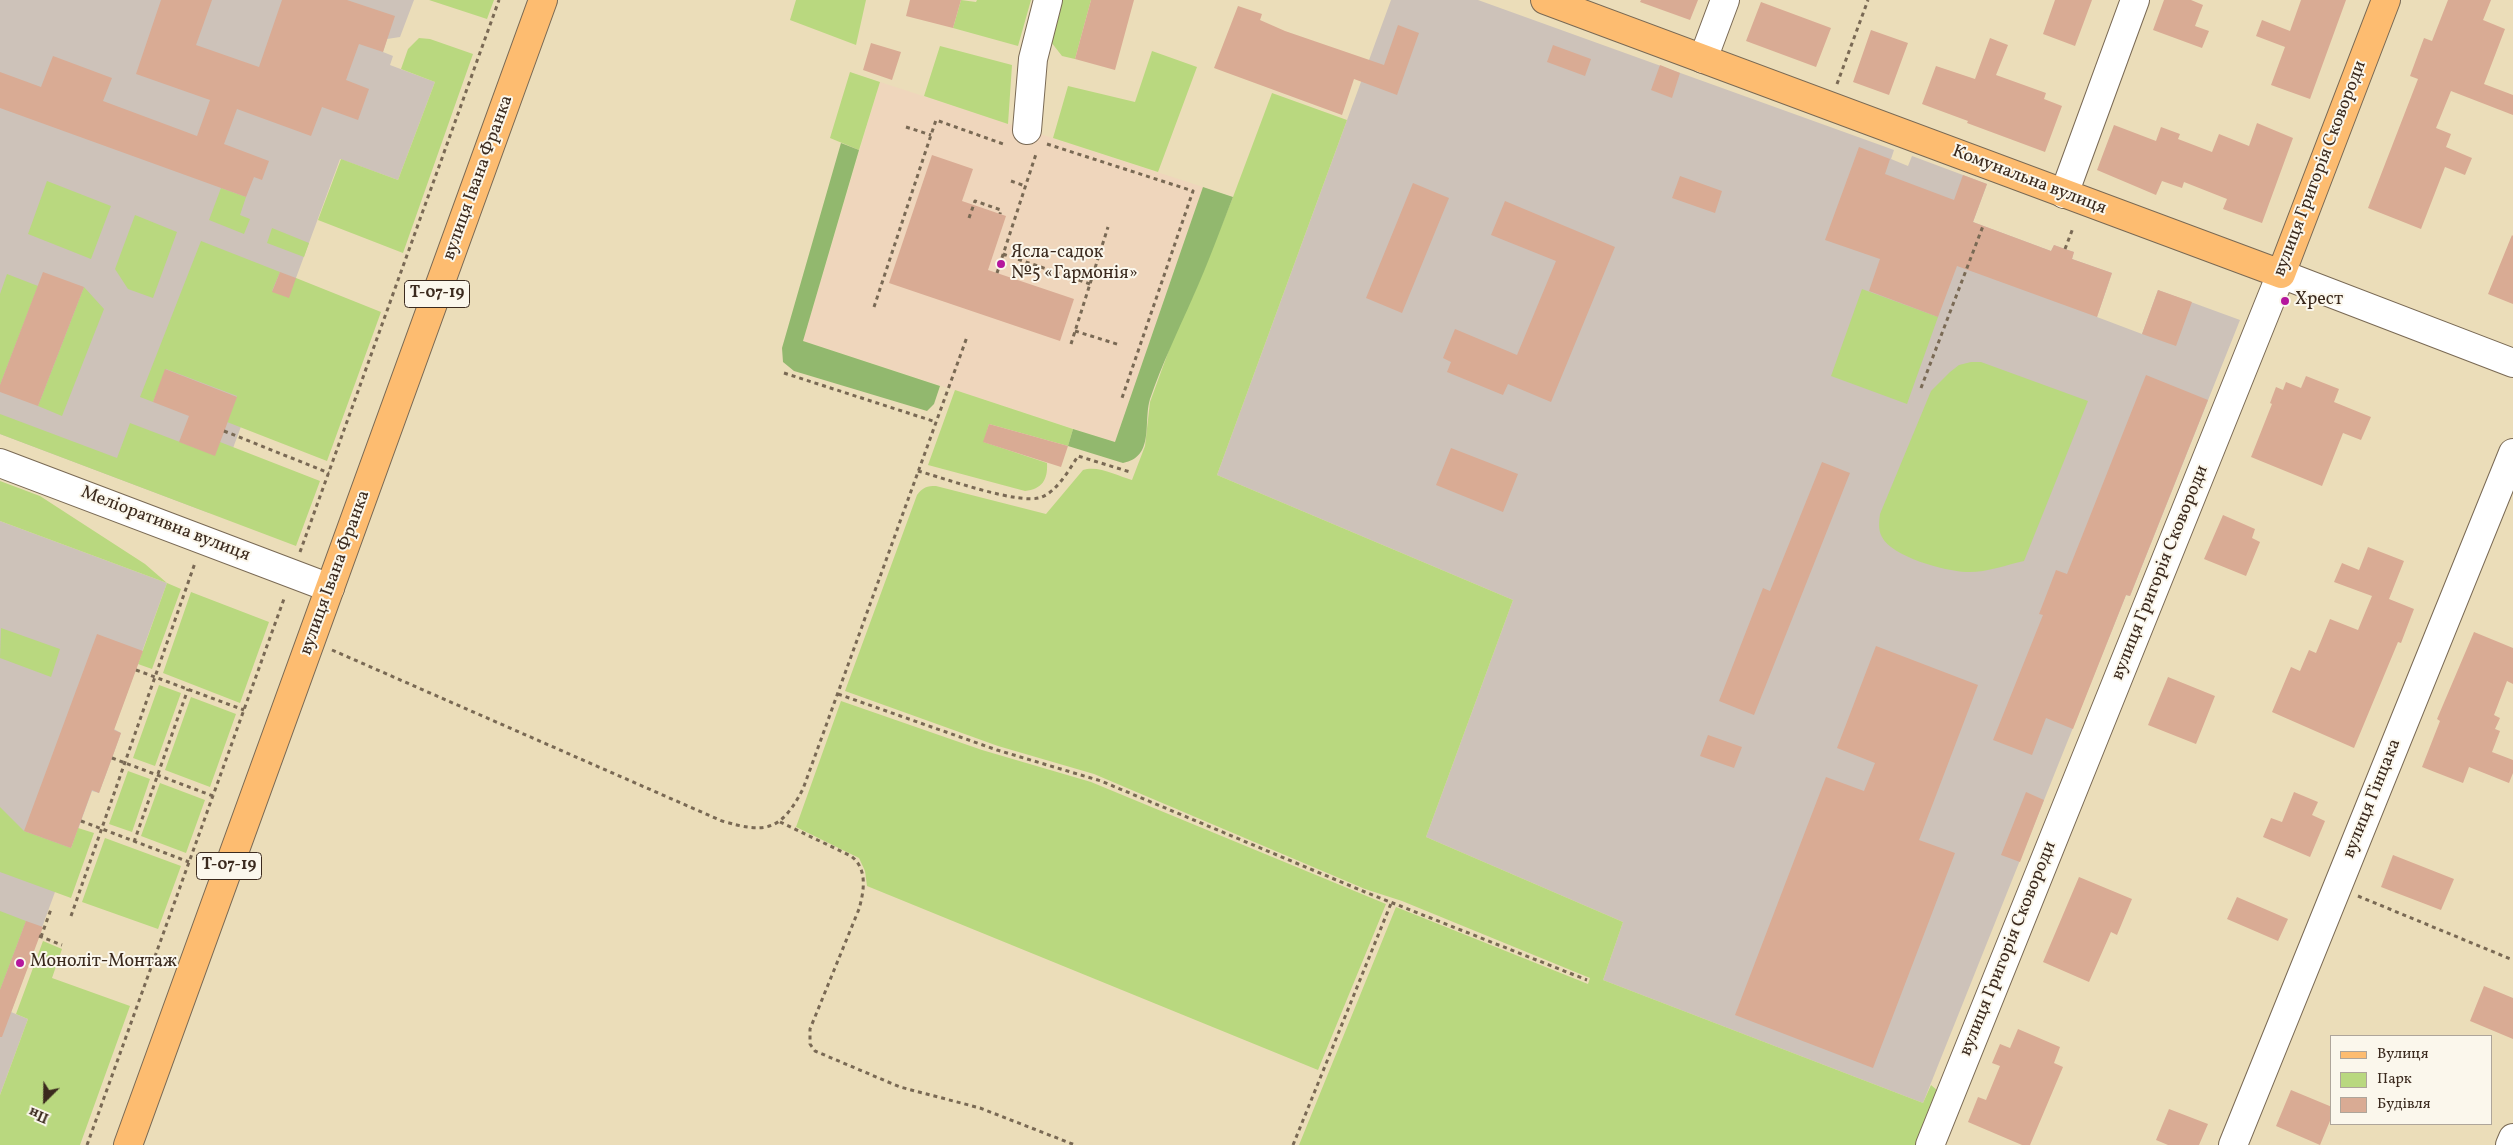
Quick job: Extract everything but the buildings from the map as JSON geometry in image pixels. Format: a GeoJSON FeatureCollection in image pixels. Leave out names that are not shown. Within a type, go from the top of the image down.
{"type":"FeatureCollection","features":[{"type":"Feature","properties":{"kind":"main road","name":"вулиця Івана Франка"},"geometry":{"type":"LineString","coordinates":[[128,1145],[543,0]]}},
{"type":"Feature","properties":{"kind":"main road","name":"Комунальна вулиця"},"geometry":{"type":"LineString","coordinates":[[1545,0],[2281,274]]}},
{"type":"Feature","properties":{"kind":"main road","name":"вулиця Григорія Сковороди"},"geometry":{"type":"LineString","coordinates":[[2281,274],[2386,0]]}},
{"type":"Feature","properties":{"kind":"street"},"geometry":{"type":"LineString","coordinates":[[1029,142],[1033,59],[1048,0]]}},
{"type":"Feature","properties":{"kind":"street"},"geometry":{"type":"LineString","coordinates":[[1703,59],[1725,0]]}},
{"type":"Feature","properties":{"kind":"street"},"geometry":{"type":"LineString","coordinates":[[2064,194],[2135,0]]}},
{"type":"Feature","properties":{"kind":"street","name":"Комунальна вулиця"},"geometry":{"type":"LineString","coordinates":[[2281,274],[2513,363]]}},
{"type":"Feature","properties":{"kind":"street","name":"вулиця Григорія Сковороди"},"geometry":{"type":"LineString","coordinates":[[1930,1145],[2281,274]]}},
{"type":"Feature","properties":{"kind":"street","name":"вулиця Гінцака"},"geometry":{"type":"LineString","coordinates":[[2233,1145],[2513,453]]}},
{"type":"Feature","properties":{"kind":"street","name":"Меліоративна вулиця"},"geometry":{"type":"LineString","coordinates":[[0,463],[330,588]]}},
{"type":"Feature","properties":{"kind":"street"},"geometry":{"type":"LineString","coordinates":[[2510,1145],[2513,1138]]}},
{"type":"Feature","properties":{"kind":"path"},"geometry":{"type":"LineString","coordinates":[[1829,106],[1868,0]]}},
{"type":"Feature","properties":{"kind":"path"},"geometry":{"type":"LineString","coordinates":[[874,306],[936,120],[1029,142],[1193,191],[1122,398]]}},
{"type":"Feature","properties":{"kind":"path"},"geometry":{"type":"LineString","coordinates":[[906,127],[931,135]]}},
{"type":"Feature","properties":{"kind":"path"},"geometry":{"type":"LineString","coordinates":[[997,273],[1025,186],[1029,142]]}},
{"type":"Feature","properties":{"kind":"path"},"geometry":{"type":"LineString","coordinates":[[1011,181],[1025,186]]}},
{"type":"Feature","properties":{"kind":"path"},"geometry":{"type":"LineString","coordinates":[[969,218],[974,201],[1001,210],[1000,214]]}},
{"type":"Feature","properties":{"kind":"path"},"geometry":{"type":"LineString","coordinates":[[1921,388],[1983,226]]}},
{"type":"Feature","properties":{"kind":"path"},"geometry":{"type":"LineString","coordinates":[[1071,344],[1108,227]]}},
{"type":"Feature","properties":{"kind":"path"},"geometry":{"type":"LineString","coordinates":[[2066,249],[2073,228]]}},
{"type":"Feature","properties":{"kind":"path"},"geometry":{"type":"LineString","coordinates":[[1003,254],[1090,284]]}},
{"type":"Feature","properties":{"kind":"path"},"geometry":{"type":"LineString","coordinates":[[1076,331],[1120,345]]}},
{"type":"Feature","properties":{"kind":"path"},"geometry":{"type":"LineString","coordinates":[[311,640],[722,820],[750,828],[770,826],[780,822],[789,814],[803,789],[967,337]]}},
{"type":"Feature","properties":{"kind":"path"},"geometry":{"type":"LineString","coordinates":[[784,373],[936,422]]}},
{"type":"Feature","properties":{"kind":"path"},"geometry":{"type":"LineString","coordinates":[[224,431],[329,473]]}},
{"type":"Feature","properties":{"kind":"path"},"geometry":{"type":"LineString","coordinates":[[918,471],[1022,500],[1034,500],[1051,491],[1078,456],[1130,472]]}},
{"type":"Feature","properties":{"kind":"path"},"geometry":{"type":"LineString","coordinates":[[71,916],[203,540]]}},
{"type":"Feature","properties":{"kind":"path"},"geometry":{"type":"LineString","coordinates":[[136,670],[244,710]]}},
{"type":"Feature","properties":{"kind":"path"},"geometry":{"type":"LineString","coordinates":[[134,842],[188,689]]}},
{"type":"Feature","properties":{"kind":"path"},"geometry":{"type":"LineString","coordinates":[[838,694],[997,750],[1101,781],[1392,902],[1587,980]]}},
{"type":"Feature","properties":{"kind":"path"},"geometry":{"type":"LineString","coordinates":[[112,758],[213,796]]}},
{"type":"Feature","properties":{"kind":"path"},"geometry":{"type":"LineString","coordinates":[[81,821],[189,862]]}},
{"type":"Feature","properties":{"kind":"path"},"geometry":{"type":"LineString","coordinates":[[780,822],[851,856],[858,861],[862,872],[862,896],[859,910],[810,1028],[810,1044],[815,1050],[900,1087],[980,1108],[1075,1145]]}},
{"type":"Feature","properties":{"kind":"path"},"geometry":{"type":"LineString","coordinates":[[2337,887],[2513,960]]}},
{"type":"Feature","properties":{"kind":"path"},"geometry":{"type":"LineString","coordinates":[[1293,1145],[1392,902]]}},
{"type":"Feature","properties":{"kind":"path"},"geometry":{"type":"LineString","coordinates":[[51,909],[40,937],[62,946]]}},
{"type":"Feature","properties":{"kind":"shaded area"},"geometry":{"type":"Polygon","coordinates":[[[0,0],[414,0],[400,37],[387,39],[383,52],[393,56],[390,65],[435,82],[398,180],[340,159],[209,513],[0,434],[0,0]]]}},
{"type":"Feature","properties":{"kind":"shaded area"},"geometry":{"type":"Polygon","coordinates":[[[1391,0],[1478,0],[1894,150],[1891,159],[1908,166],[1912,156],[1987,184],[1973,222],[2051,251],[2054,245],[2074,252],[2072,259],[2112,273],[2097,317],[2142,334],[2158,290],[2240,320],[2130,596],[2126,595],[1923,1103],[1603,980],[1623,922],[1426,837],[1513,600],[1217,475],[1391,0]]]}},
{"type":"Feature","properties":{"kind":"shaded area","name":"Ясла-садок №5 «Гармонія»"},"geometry":{"type":"Polygon","coordinates":[[[880,82],[1203,187],[1115,442],[803,341],[880,82]]]}},
{"type":"Feature","properties":{"kind":"shaded area"},"geometry":{"type":"Polygon","coordinates":[[[0,521],[167,583],[114,729],[121,733],[112,758],[99,793],[92,791],[11,1012],[28,1019],[0,1095],[0,521]]]}},
{"type":"Feature","properties":{"kind":"green space"},"geometry":{"type":"Polygon","coordinates":[[[429,0],[494,0],[487,19],[429,0]]]}},
{"type":"Feature","properties":{"kind":"green space"},"geometry":{"type":"Polygon","coordinates":[[[796,0],[866,0],[856,45],[790,20],[796,0]]]}},
{"type":"Feature","properties":{"kind":"green space"},"geometry":{"type":"Polygon","coordinates":[[[961,0],[976,2],[977,0],[1031,0],[1018,46],[953,28],[961,0]]]}},
{"type":"Feature","properties":{"kind":"green space"},"geometry":{"type":"Polygon","coordinates":[[[1062,0],[1091,0],[1075,59],[1062,56],[1051,42],[1062,0]]]}},
{"type":"Feature","properties":{"kind":"green space"},"geometry":{"type":"Polygon","coordinates":[[[419,38],[430,39],[473,54],[403,253],[318,220],[341,159],[398,180],[435,82],[401,69],[408,49],[419,38]]]}},
{"type":"Feature","properties":{"kind":"green space"},"geometry":{"type":"Polygon","coordinates":[[[940,46],[1012,65],[1008,124],[924,96],[940,46]]]}},
{"type":"Feature","properties":{"kind":"green space"},"geometry":{"type":"Polygon","coordinates":[[[1152,51],[1197,67],[1158,172],[1053,138],[1068,86],[1135,102],[1152,51]]]}},
{"type":"Feature","properties":{"kind":"green space"},"geometry":{"type":"Polygon","coordinates":[[[850,72],[880,82],[859,150],[830,138],[850,72]]]}},
{"type":"Feature","properties":{"kind":"green space"},"geometry":{"type":"Polygon","coordinates":[[[1272,93],[1347,120],[1217,475],[1513,600],[1426,837],[1623,922],[1603,980],[1923,1103],[1931,1085],[1938,1091],[1918,1145],[1299,1145],[1396,907],[1588,984],[1590,978],[1402,901],[1365,889],[1094,774],[998,746],[845,691],[917,495],[923,489],[936,486],[1046,514],[1083,470],[1101,470],[1132,480],[1145,446],[1150,402],[1177,328],[1193,296],[1272,93]]]}},
{"type":"Feature","properties":{"kind":"green space"},"geometry":{"type":"Polygon","coordinates":[[[841,143],[859,150],[803,341],[940,386],[934,404],[927,411],[794,371],[783,362],[782,348],[841,143]]]}},
{"type":"Feature","properties":{"kind":"green space"},"geometry":{"type":"Polygon","coordinates":[[[47,181],[111,206],[91,259],[28,234],[47,181]]]}},
{"type":"Feature","properties":{"kind":"green space"},"geometry":{"type":"Polygon","coordinates":[[[1203,187],[1233,197],[1204,272],[1150,399],[1146,437],[1140,454],[1123,463],[1068,446],[1073,429],[1115,442],[1203,187]]]}},
{"type":"Feature","properties":{"kind":"green space"},"geometry":{"type":"Polygon","coordinates":[[[221,188],[246,197],[240,215],[250,219],[244,234],[209,220],[221,188]]]}},
{"type":"Feature","properties":{"kind":"green space"},"geometry":{"type":"Polygon","coordinates":[[[135,215],[177,232],[153,298],[128,289],[115,269],[135,215]]]}},
{"type":"Feature","properties":{"kind":"green space"},"geometry":{"type":"Polygon","coordinates":[[[272,228],[309,243],[304,257],[267,243],[272,228]]]}},
{"type":"Feature","properties":{"kind":"green space"},"geometry":{"type":"Polygon","coordinates":[[[201,241],[280,272],[272,291],[296,278],[381,312],[327,461],[227,422],[237,396],[166,369],[153,402],[140,397],[201,241]]]}},
{"type":"Feature","properties":{"kind":"green space"},"geometry":{"type":"Polygon","coordinates":[[[7,274],[38,286],[0,385],[0,294],[7,274]]]}},
{"type":"Feature","properties":{"kind":"green space"},"geometry":{"type":"Polygon","coordinates":[[[84,287],[104,309],[62,416],[38,406],[84,287]]]}},
{"type":"Feature","properties":{"kind":"green space"},"geometry":{"type":"Polygon","coordinates":[[[1862,289],[1938,317],[1907,404],[1831,376],[1862,289]]]}},
{"type":"Feature","properties":{"kind":"green space"},"geometry":{"type":"Polygon","coordinates":[[[1981,362],[2088,401],[2024,561],[1988,570],[1966,572],[1933,566],[1896,551],[1882,537],[1879,523],[1880,514],[1931,391],[1959,365],[1981,362]]]}},
{"type":"Feature","properties":{"kind":"green space"},"geometry":{"type":"Polygon","coordinates":[[[955,390],[1073,429],[1068,446],[989,424],[984,442],[1047,463],[1045,479],[1040,486],[1025,491],[928,465],[955,390]]]}},
{"type":"Feature","properties":{"kind":"green space"},"geometry":{"type":"Polygon","coordinates":[[[0,414],[117,458],[130,423],[214,455],[220,442],[320,481],[296,546],[0,434],[0,414]]]}},
{"type":"Feature","properties":{"kind":"green space"},"geometry":{"type":"Polygon","coordinates":[[[0,481],[40,496],[145,564],[167,583],[0,521],[0,481]]]}},
{"type":"Feature","properties":{"kind":"green space"},"geometry":{"type":"Polygon","coordinates":[[[167,583],[181,589],[152,669],[138,664],[167,583]]]}},
{"type":"Feature","properties":{"kind":"green space"},"geometry":{"type":"Polygon","coordinates":[[[191,592],[269,622],[240,703],[163,673],[191,592]]]}},
{"type":"Feature","properties":{"kind":"green space"},"geometry":{"type":"Polygon","coordinates":[[[1,628],[60,649],[51,677],[0,658],[1,628]]]}},
{"type":"Feature","properties":{"kind":"green space"},"geometry":{"type":"Polygon","coordinates":[[[159,685],[181,693],[155,766],[133,758],[159,685]]]}},
{"type":"Feature","properties":{"kind":"green space"},"geometry":{"type":"Polygon","coordinates":[[[191,697],[236,714],[210,787],[165,770],[191,697]]]}},
{"type":"Feature","properties":{"kind":"green space"},"geometry":{"type":"Polygon","coordinates":[[[841,701],[982,750],[1091,782],[1386,904],[1318,1070],[867,886],[865,871],[859,858],[796,827],[841,701]]]}},
{"type":"Feature","properties":{"kind":"green space"},"geometry":{"type":"Polygon","coordinates":[[[128,771],[150,779],[132,832],[109,824],[128,771]]]}},
{"type":"Feature","properties":{"kind":"green space"},"geometry":{"type":"Polygon","coordinates":[[[160,783],[205,800],[186,853],[141,836],[160,783]]]}},
{"type":"Feature","properties":{"kind":"green space"},"geometry":{"type":"Polygon","coordinates":[[[0,807],[24,831],[71,848],[78,828],[94,833],[71,898],[0,872],[0,807]]]}},
{"type":"Feature","properties":{"kind":"green space"},"geometry":{"type":"Polygon","coordinates":[[[105,838],[181,866],[158,929],[82,902],[105,838]]]}},
{"type":"Feature","properties":{"kind":"green space"},"geometry":{"type":"Polygon","coordinates":[[[0,911],[26,921],[0,990],[0,911]]]}},
{"type":"Feature","properties":{"kind":"green space"},"geometry":{"type":"Polygon","coordinates":[[[43,941],[62,949],[52,978],[130,1006],[80,1145],[0,1145],[0,1095],[28,1019],[16,1014],[43,941]]]}},
{"type":"Feature","properties":{"kind":"place","name":"Ясла-садок №5 «Гармонія»"},"geometry":{"type":"Point","coordinates":[1001,264]}},
{"type":"Feature","properties":{"kind":"place","name":"Хрест"},"geometry":{"type":"Point","coordinates":[2285,301]}},
{"type":"Feature","properties":{"kind":"place","name":"Моноліт-Монтаж"},"geometry":{"type":"Point","coordinates":[20,963]}}]}
